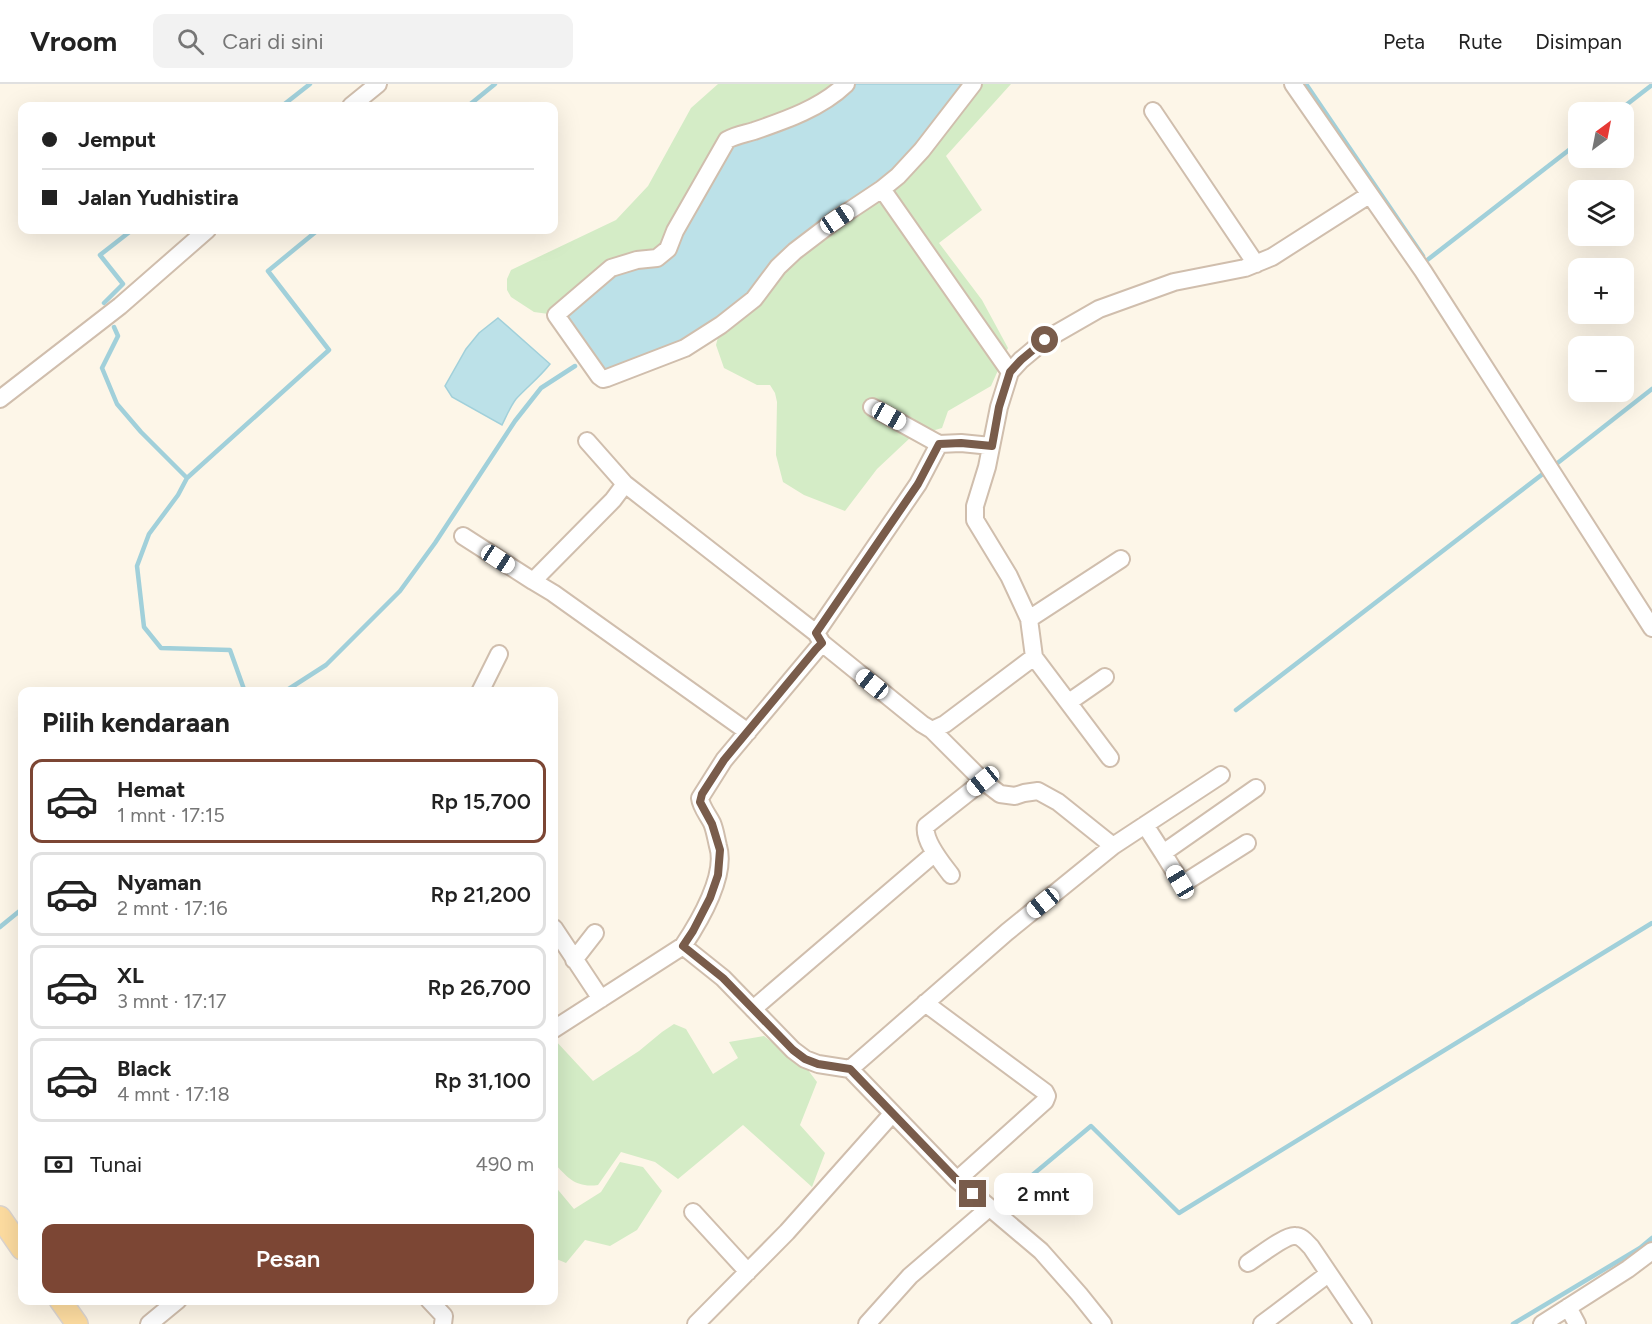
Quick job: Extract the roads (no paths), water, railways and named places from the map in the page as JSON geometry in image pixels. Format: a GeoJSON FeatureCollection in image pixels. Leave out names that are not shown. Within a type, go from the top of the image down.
{"type":"FeatureCollection","features":[{"type":"Feature","properties":{"kind":"main road"},"geometry":{"type":"LineString","coordinates":[[0,1217],[18,1242]]}},
{"type":"Feature","properties":{"kind":"main road"},"geometry":{"type":"LineString","coordinates":[[64,1305],[77,1324]]}},
{"type":"Feature","properties":{"kind":"street"},"geometry":{"type":"LineString","coordinates":[[356,102],[378,84]]}},
{"type":"Feature","properties":{"kind":"street"},"geometry":{"type":"LineString","coordinates":[[846,84],[838,92],[800,114],[752,132],[738,134],[727,140],[675,231],[668,249],[657,258],[637,260],[611,268],[555,315],[599,376],[603,379],[607,378],[685,348],[721,325],[754,299],[778,267],[795,251],[897,176],[922,150],[973,84]]}},
{"type":"Feature","properties":{"kind":"street"},"geometry":{"type":"LineString","coordinates":[[1293,84],[1423,271],[1652,628]]}},
{"type":"Feature","properties":{"kind":"street"},"geometry":{"type":"LineString","coordinates":[[1153,111],[1256,264]]}},
{"type":"Feature","properties":{"kind":"street"},"geometry":{"type":"LineString","coordinates":[[882,189],[1010,372]]}},
{"type":"Feature","properties":{"kind":"street"},"geometry":{"type":"LineString","coordinates":[[1110,758],[1034,657],[1029,619],[1009,576],[975,520],[975,506],[1010,372],[1045,340],[1099,309],[1174,282],[1256,264],[1272,257],[1369,195]]}},
{"type":"Feature","properties":{"kind":"street"},"geometry":{"type":"LineString","coordinates":[[0,399],[120,306],[202,234]]}},
{"type":"Feature","properties":{"kind":"street"},"geometry":{"type":"LineString","coordinates":[[872,407],[939,444],[961,443],[992,446]]}},
{"type":"Feature","properties":{"kind":"street"},"geometry":{"type":"LineString","coordinates":[[587,441],[625,484],[932,730],[983,781],[1000,794],[1015,796],[1038,791],[1058,802],[1113,846]]}},
{"type":"Feature","properties":{"kind":"street"},"geometry":{"type":"LineString","coordinates":[[558,1026],[683,946],[693,931],[710,898],[718,875],[720,850],[712,824],[700,798],[724,760],[816,649],[819,638],[918,484],[939,444]]}},
{"type":"Feature","properties":{"kind":"street"},"geometry":{"type":"LineString","coordinates":[[533,581],[613,500],[625,484]]}},
{"type":"Feature","properties":{"kind":"street"},"geometry":{"type":"LineString","coordinates":[[463,536],[553,593],[748,732]]}},
{"type":"Feature","properties":{"kind":"street"},"geometry":{"type":"LineString","coordinates":[[1029,619],[1120,559]]}},
{"type":"Feature","properties":{"kind":"street"},"geometry":{"type":"LineString","coordinates":[[482,687],[499,654]]}},
{"type":"Feature","properties":{"kind":"street"},"geometry":{"type":"LineString","coordinates":[[932,730],[945,724],[1034,657]]}},
{"type":"Feature","properties":{"kind":"street"},"geometry":{"type":"LineString","coordinates":[[1069,702],[1105,677]]}},
{"type":"Feature","properties":{"kind":"street"},"geometry":{"type":"LineString","coordinates":[[850,1069],[1007,932],[1113,846],[1221,775]]}},
{"type":"Feature","properties":{"kind":"street"},"geometry":{"type":"LineString","coordinates":[[951,875],[927,839],[926,826],[983,781]]}},
{"type":"Feature","properties":{"kind":"street"},"geometry":{"type":"LineString","coordinates":[[1163,853],[1256,788]]}},
{"type":"Feature","properties":{"kind":"street"},"geometry":{"type":"LineString","coordinates":[[1146,825],[1180,882],[1184,883],[1247,843]]}},
{"type":"Feature","properties":{"kind":"street"},"geometry":{"type":"LineString","coordinates":[[753,1009],[935,853]]}},
{"type":"Feature","properties":{"kind":"street"},"geometry":{"type":"LineString","coordinates":[[574,960],[595,933]]}},
{"type":"Feature","properties":{"kind":"street"},"geometry":{"type":"LineString","coordinates":[[558,934],[601,999]]}},
{"type":"Feature","properties":{"kind":"street"},"geometry":{"type":"LineString","coordinates":[[683,946],[723,978],[793,1050],[805,1059],[818,1064],[850,1069],[957,1180],[1041,1251],[1103,1324]]}},
{"type":"Feature","properties":{"kind":"street"},"geometry":{"type":"LineString","coordinates":[[926,1003],[1045,1092],[1047,1096],[1045,1101],[957,1180]]}},
{"type":"Feature","properties":{"kind":"street"},"geometry":{"type":"LineString","coordinates":[[696,1324],[787,1232],[892,1114]]}},
{"type":"Feature","properties":{"kind":"street"},"geometry":{"type":"LineString","coordinates":[[867,1324],[910,1276],[989,1208]]}},
{"type":"Feature","properties":{"kind":"street"},"geometry":{"type":"LineString","coordinates":[[693,1212],[748,1272]]}},
{"type":"Feature","properties":{"kind":"street"},"geometry":{"type":"LineString","coordinates":[[1248,1263],[1289,1236],[1297,1235],[1311,1247],[1363,1324]]}},
{"type":"Feature","properties":{"kind":"street"},"geometry":{"type":"LineString","coordinates":[[1542,1324],[1652,1251]]}},
{"type":"Feature","properties":{"kind":"street"},"geometry":{"type":"LineString","coordinates":[[1262,1324],[1328,1274]]}},
{"type":"Feature","properties":{"kind":"street"},"geometry":{"type":"LineString","coordinates":[[149,1324],[172,1305]]}},
{"type":"Feature","properties":{"kind":"street"},"geometry":{"type":"LineString","coordinates":[[434,1305],[444,1316],[443,1324]]}},
{"type":"Feature","properties":{"kind":"street"},"geometry":{"type":"LineString","coordinates":[[1568,1307],[1577,1324]]}},
{"type":"Feature","properties":{"kind":"water"},"geometry":{"type":"Polygon","coordinates":[[[855,84],[965,84],[937,121],[899,164],[749,294],[680,342],[602,373],[562,317],[619,271],[656,264],[731,144],[838,99],[855,84]]]}},
{"type":"Feature","properties":{"kind":"water"},"geometry":{"type":"Polygon","coordinates":[[[498,318],[550,364],[516,399],[502,425],[452,397],[445,386],[466,349],[479,333],[498,318]]]}},
{"type":"Feature","properties":{"kind":"waterway"},"geometry":{"type":"LineString","coordinates":[[287,102],[310,84]]}},
{"type":"Feature","properties":{"kind":"waterway"},"geometry":{"type":"LineString","coordinates":[[473,102],[495,84]]}},
{"type":"Feature","properties":{"kind":"waterway"},"geometry":{"type":"LineString","coordinates":[[1306,84],[1423,256]]}},
{"type":"Feature","properties":{"kind":"waterway"},"geometry":{"type":"LineString","coordinates":[[1630,102],[1652,85]]}},
{"type":"Feature","properties":{"kind":"waterway"},"geometry":{"type":"LineString","coordinates":[[1426,261],[1568,151]]}},
{"type":"Feature","properties":{"kind":"waterway"},"geometry":{"type":"LineString","coordinates":[[104,303],[123,284],[100,255],[127,234]]}},
{"type":"Feature","properties":{"kind":"waterway"},"geometry":{"type":"LineString","coordinates":[[187,478],[329,350],[268,271],[313,234]]}},
{"type":"Feature","properties":{"kind":"waterway"},"geometry":{"type":"LineString","coordinates":[[114,327],[118,336],[102,368],[117,404],[141,432],[187,478],[178,495],[149,534],[137,566],[144,627],[161,648],[230,650],[243,687]]}},
{"type":"Feature","properties":{"kind":"waterway"},"geometry":{"type":"LineString","coordinates":[[292,687],[326,665],[400,591],[435,543],[515,421],[541,388],[575,366]]}},
{"type":"Feature","properties":{"kind":"waterway"},"geometry":{"type":"LineString","coordinates":[[1555,465],[1652,389]]}},
{"type":"Feature","properties":{"kind":"waterway"},"geometry":{"type":"LineString","coordinates":[[1236,710],[1544,473]]}},
{"type":"Feature","properties":{"kind":"waterway"},"geometry":{"type":"LineString","coordinates":[[0,927],[18,912]]}},
{"type":"Feature","properties":{"kind":"waterway"},"geometry":{"type":"LineString","coordinates":[[1000,1202],[1091,1126],[1179,1213],[1652,923]]}},
{"type":"Feature","properties":{"kind":"waterway"},"geometry":{"type":"LineString","coordinates":[[1513,1324],[1640,1248],[1652,1238]]}}]}
